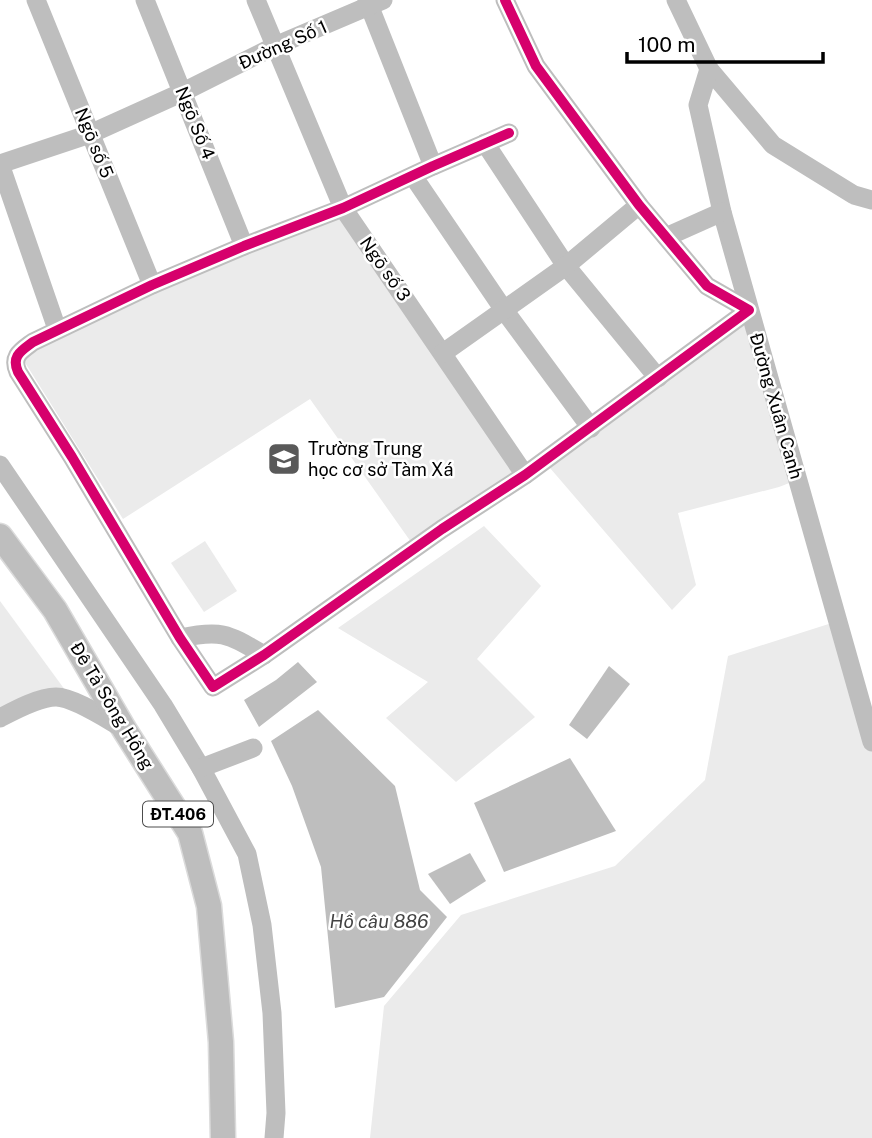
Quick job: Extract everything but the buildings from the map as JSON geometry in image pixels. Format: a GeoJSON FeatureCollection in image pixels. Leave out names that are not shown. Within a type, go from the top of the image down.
{"type":"FeatureCollection","features":[{"type":"Feature","properties":{"kind":"main road","name":"Đê Tả Sông Hồng"},"geometry":{"type":"LineString","coordinates":[[0,536],[55,610],[124,729],[190,833],[209,906],[221,1042],[223,1138]]}},
{"type":"Feature","properties":{"kind":"street","name":"Ngõ số 5"},"geometry":{"type":"LineString","coordinates":[[36,0],[152,285]]}},
{"type":"Feature","properties":{"kind":"street","name":"Ngõ Số 4"},"geometry":{"type":"LineString","coordinates":[[145,0],[244,246]]}},
{"type":"Feature","properties":{"kind":"street"},"geometry":{"type":"LineString","coordinates":[[257,0],[275,46]]}},
{"type":"Feature","properties":{"kind":"street"},"geometry":{"type":"LineString","coordinates":[[505,0],[536,66],[639,205],[707,286],[749,310],[525,475],[442,529],[264,655],[213,687],[180,638],[15,365],[19,353],[57,329],[152,285],[343,208],[509,133]]}},
{"type":"Feature","properties":{"kind":"street"},"geometry":{"type":"LineString","coordinates":[[676,0],[709,69],[774,145],[855,195],[872,200]]}},
{"type":"Feature","properties":{"kind":"street","name":"Đường Số 1"},"geometry":{"type":"LineString","coordinates":[[57,329],[0,164],[90,134],[373,2]]}},
{"type":"Feature","properties":{"kind":"street"},"geometry":{"type":"LineString","coordinates":[[373,2],[433,166]]}},
{"type":"Feature","properties":{"kind":"street","name":"Ngõ số 3"},"geometry":{"type":"LineString","coordinates":[[275,46],[343,208],[525,475]]}},
{"type":"Feature","properties":{"kind":"street","name":"Đường Xuân Canh"},"geometry":{"type":"LineString","coordinates":[[709,69],[698,104],[722,212],[872,742]]}},
{"type":"Feature","properties":{"kind":"street"},"geometry":{"type":"LineString","coordinates":[[485,143],[566,266],[658,378]]}},
{"type":"Feature","properties":{"kind":"street"},"geometry":{"type":"LineString","coordinates":[[413,176],[504,310],[590,428]]}},
{"type":"Feature","properties":{"kind":"street"},"geometry":{"type":"LineString","coordinates":[[443,353],[566,266],[639,205]]}},
{"type":"Feature","properties":{"kind":"street"},"geometry":{"type":"LineString","coordinates":[[666,237],[722,212]]}},
{"type":"Feature","properties":{"kind":"street"},"geometry":{"type":"LineString","coordinates":[[0,465],[163,705],[201,768],[247,854],[262,925],[272,1013],[276,1113],[274,1138]]}},
{"type":"Feature","properties":{"kind":"street"},"geometry":{"type":"LineString","coordinates":[[180,638],[204,633],[233,637],[264,655]]}},
{"type":"Feature","properties":{"kind":"street"},"geometry":{"type":"LineString","coordinates":[[0,718],[20,708],[57,697],[71,700],[124,729]]}},
{"type":"Feature","properties":{"kind":"street"},"geometry":{"type":"LineString","coordinates":[[201,768],[253,748]]}},
{"type":"Feature","properties":{"kind":"shaded area"},"geometry":{"type":"Polygon","coordinates":[[[343,208],[525,475],[411,542],[310,399],[123,519],[19,353],[343,208]]]}},
{"type":"Feature","properties":{"kind":"shaded area"},"geometry":{"type":"Polygon","coordinates":[[[749,310],[797,480],[678,513],[696,585],[672,610],[544,461],[749,310]]]}},
{"type":"Feature","properties":{"kind":"shaded area"},"geometry":{"type":"Polygon","coordinates":[[[484,526],[541,586],[477,659],[535,717],[456,782],[386,718],[428,682],[338,628],[484,526]]]}},
{"type":"Feature","properties":{"kind":"shaded area"},"geometry":{"type":"Polygon","coordinates":[[[205,541],[237,591],[204,612],[171,563],[205,541]]]}},
{"type":"Feature","properties":{"kind":"shaded area"},"geometry":{"type":"Polygon","coordinates":[[[0,601],[65,690],[0,716],[0,601]]]}},
{"type":"Feature","properties":{"kind":"shaded area"},"geometry":{"type":"Polygon","coordinates":[[[838,621],[872,742],[872,1138],[370,1138],[384,1006],[461,915],[615,866],[705,780],[728,656],[838,621]]]}},
{"type":"Feature","properties":{"kind":"water"},"geometry":{"type":"Polygon","coordinates":[[[298,662],[317,682],[259,727],[244,700],[298,662]]]}},
{"type":"Feature","properties":{"kind":"water"},"geometry":{"type":"Polygon","coordinates":[[[609,666],[630,684],[587,739],[569,725],[609,666]]]}},
{"type":"Feature","properties":{"kind":"water","name":"Hồ câu 886"},"geometry":{"type":"Polygon","coordinates":[[[318,710],[395,786],[420,890],[447,917],[384,997],[335,1008],[321,867],[292,786],[271,741],[318,710]]]}},
{"type":"Feature","properties":{"kind":"water"},"geometry":{"type":"Polygon","coordinates":[[[570,758],[616,831],[504,872],[474,803],[570,758]]]}},
{"type":"Feature","properties":{"kind":"water"},"geometry":{"type":"Polygon","coordinates":[[[470,853],[486,881],[450,904],[428,874],[470,853]]]}},
{"type":"Feature","properties":{"kind":"cycle path"},"geometry":{"type":"LineString","coordinates":[[505,0],[536,66],[639,205],[707,286],[749,310],[525,475],[442,529],[264,655],[213,687],[180,638],[18,372],[17,358],[21,351],[33,342],[152,285],[343,208],[509,133]]}},
{"type":"Feature","properties":{"kind":"place","name":"Trường Trung học cơ sở Tàm Xá"},"geometry":{"type":"Point","coordinates":[284,459]}}]}
